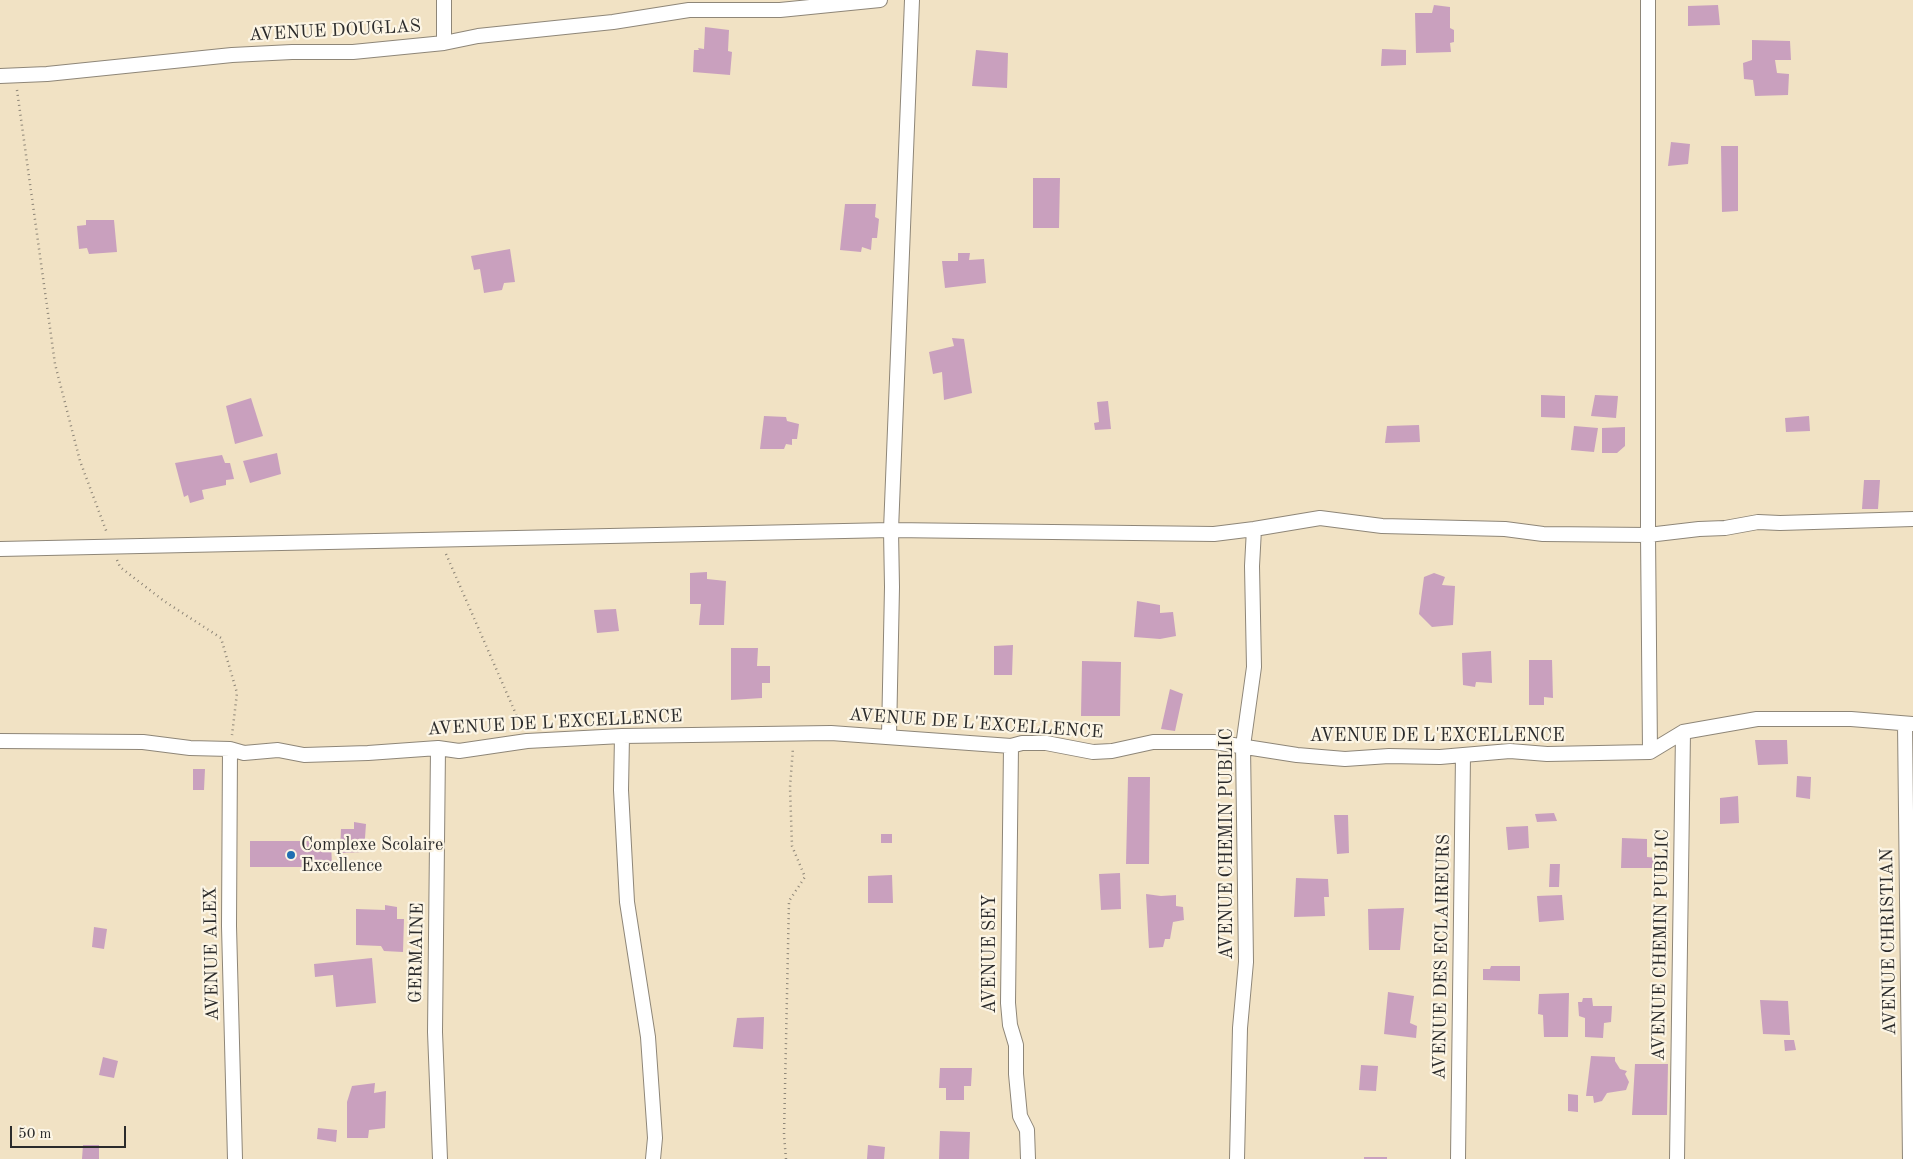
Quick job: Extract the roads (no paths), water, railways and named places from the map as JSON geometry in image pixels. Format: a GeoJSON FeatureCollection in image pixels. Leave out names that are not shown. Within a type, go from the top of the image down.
{"type":"FeatureCollection","features":[{"type":"Feature","properties":{"kind":"street"},"geometry":{"type":"LineString","coordinates":[[444,0],[444,43]]}},
{"type":"Feature","properties":{"kind":"street","name":"AVENUE DOUGLAS"},"geometry":{"type":"LineString","coordinates":[[0,76],[110,68],[232,55],[292,52],[353,52],[444,43],[478,36],[613,22],[689,5],[780,10],[880,0]]}},
{"type":"Feature","properties":{"kind":"street"},"geometry":{"type":"LineString","coordinates":[[889,736],[892,587],[890,530],[893,509],[912,0]]}},
{"type":"Feature","properties":{"kind":"street"},"geometry":{"type":"LineString","coordinates":[[1648,0],[1650,752]]}},
{"type":"Feature","properties":{"kind":"street"},"geometry":{"type":"LineString","coordinates":[[0,549],[890,530],[1214,534],[1320,518],[1382,526],[1505,529],[1543,534],[1648,535],[1725,528],[1758,522],[1913,519]]}},
{"type":"Feature","properties":{"kind":"street","name":"AVENUE CHEMIN PUBLIC"},"geometry":{"type":"LineString","coordinates":[[1237,1159],[1240,1028],[1246,962],[1243,746],[1254,667],[1252,566],[1254,529]]}},
{"type":"Feature","properties":{"kind":"street"},"geometry":{"type":"LineString","coordinates":[[1650,752],[1683,732],[1757,719],[1851,719],[1909,724]]}},
{"type":"Feature","properties":{"kind":"street","name":"AVENUE CHRISTIAN"},"geometry":{"type":"LineString","coordinates":[[1909,724],[1910,1159]]}},
{"type":"Feature","properties":{"kind":"street","name":"AVENUE CHEMIN PUBLIC"},"geometry":{"type":"LineString","coordinates":[[1677,1159],[1683,732]]}},
{"type":"Feature","properties":{"kind":"street","name":"AVENUE DE L'EXCELLENCE"},"geometry":{"type":"LineString","coordinates":[[0,741],[143,742],[190,748],[230,749],[244,753],[278,750],[304,755],[438,748],[459,751],[527,741],[622,736],[793,734],[889,736],[1011,746],[1022,743],[1046,743],[1093,752],[1112,751],[1153,742],[1214,742],[1297,755],[1345,759],[1389,756],[1418,758],[1510,751],[1547,754],[1650,752]]}},
{"type":"Feature","properties":{"kind":"street"},"geometry":{"type":"LineString","coordinates":[[622,736],[621,790],[625,886],[648,1037],[655,1138],[653,1159]]}},
{"type":"Feature","properties":{"kind":"street","name":"AVENUE SEY"},"geometry":{"type":"LineString","coordinates":[[1011,746],[1008,1003],[1010,1025],[1016,1046],[1016,1074],[1020,1116],[1027,1130],[1028,1159]]}},
{"type":"Feature","properties":{"kind":"street","name":"GERMAINE"},"geometry":{"type":"LineString","coordinates":[[438,748],[435,1032],[440,1159]]}},
{"type":"Feature","properties":{"kind":"street","name":"AVENUE ALEX"},"geometry":{"type":"LineString","coordinates":[[230,749],[229,926],[235,1159]]}},
{"type":"Feature","properties":{"kind":"street","name":"AVENUE DES ECLAIREURS"},"geometry":{"type":"LineString","coordinates":[[1458,1159],[1463,755]]}},
{"type":"Feature","properties":{"kind":"place","name":"Complexe Scolaire Excellence"},"geometry":{"type":"Point","coordinates":[291,855]}}]}
